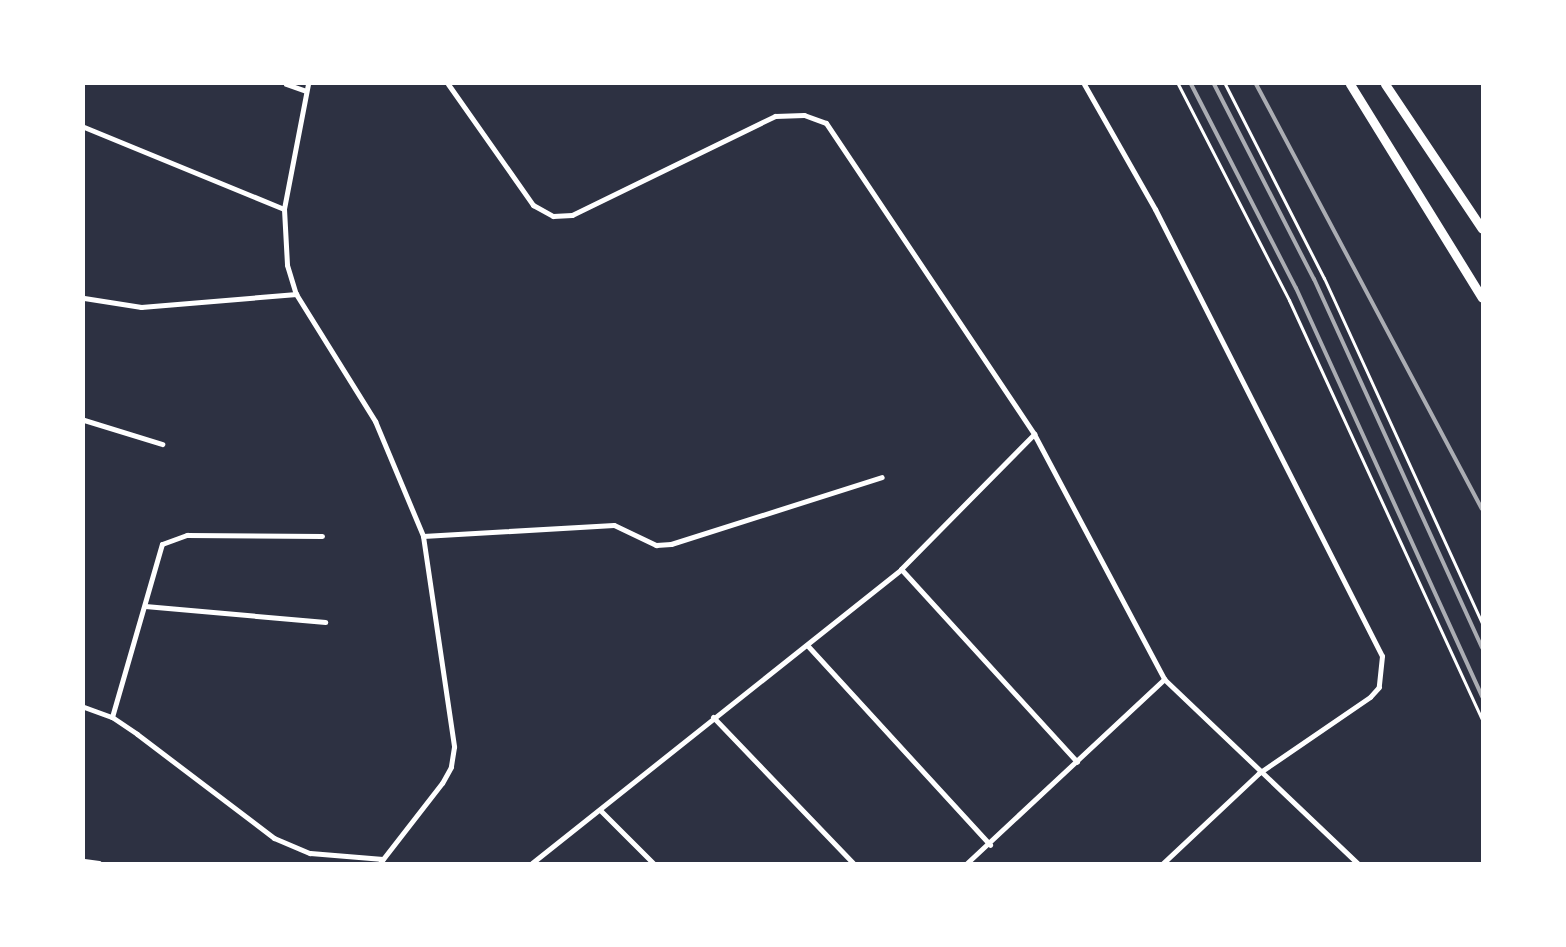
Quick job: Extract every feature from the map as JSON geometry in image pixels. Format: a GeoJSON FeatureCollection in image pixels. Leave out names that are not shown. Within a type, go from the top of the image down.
{"type":"FeatureCollection","features":[{"type":"Feature","properties":{"kind":"street"},"geometry":{"type":"LineString","coordinates":[[286,84],[306,90]]}},
{"type":"Feature","properties":{"kind":"street"},"geometry":{"type":"LineString","coordinates":[[84,707],[112,717],[274,838],[310,853],[382,861],[442,783],[452,760],[451,719],[423,536],[375,421],[296,294],[287,265],[284,209],[308,84]]}},
{"type":"Feature","properties":{"kind":"street"},"geometry":{"type":"LineString","coordinates":[[448,84],[533,205],[553,216],[572,215],[775,116],[804,115],[826,123],[1034,434],[1164,679],[1259,773],[1357,863]]}},
{"type":"Feature","properties":{"kind":"street"},"geometry":{"type":"LineString","coordinates":[[1084,84],[1164,226],[1382,656],[1384,673],[1370,697],[1259,773],[1164,863]]}},
{"type":"Feature","properties":{"kind":"street"},"geometry":{"type":"LineString","coordinates":[[1350,84],[1482,298]]}},
{"type":"Feature","properties":{"kind":"street"},"geometry":{"type":"LineString","coordinates":[[1385,84],[1482,230]]}},
{"type":"Feature","properties":{"kind":"street"},"geometry":{"type":"LineString","coordinates":[[84,127],[284,209]]}},
{"type":"Feature","properties":{"kind":"street"},"geometry":{"type":"LineString","coordinates":[[84,298],[141,307],[296,294]]}},
{"type":"Feature","properties":{"kind":"street"},"geometry":{"type":"LineString","coordinates":[[84,420],[162,444]]}},
{"type":"Feature","properties":{"kind":"street"},"geometry":{"type":"LineString","coordinates":[[532,863],[901,568],[1034,434]]}},
{"type":"Feature","properties":{"kind":"street"},"geometry":{"type":"LineString","coordinates":[[423,536],[614,525],[656,545],[671,544],[882,477]]}},
{"type":"Feature","properties":{"kind":"street"},"geometry":{"type":"LineString","coordinates":[[112,717],[145,606],[158,554],[170,538],[322,536]]}},
{"type":"Feature","properties":{"kind":"street"},"geometry":{"type":"LineString","coordinates":[[901,568],[1077,762]]}},
{"type":"Feature","properties":{"kind":"street"},"geometry":{"type":"LineString","coordinates":[[145,606],[324,622]]}},
{"type":"Feature","properties":{"kind":"street"},"geometry":{"type":"LineString","coordinates":[[807,645],[990,845]]}},
{"type":"Feature","properties":{"kind":"street"},"geometry":{"type":"LineString","coordinates":[[967,863],[990,845],[1164,679]]}},
{"type":"Feature","properties":{"kind":"street"},"geometry":{"type":"LineString","coordinates":[[713,717],[853,863]]}},
{"type":"Feature","properties":{"kind":"street"},"geometry":{"type":"LineString","coordinates":[[600,810],[653,863]]}},
{"type":"Feature","properties":{"kind":"street"},"geometry":{"type":"LineString","coordinates":[[84,861],[99,863]]}},
{"type":"Feature","properties":{"kind":"path"},"geometry":{"type":"LineString","coordinates":[[1178,84],[1289,300],[1482,720]]}},
{"type":"Feature","properties":{"kind":"path"},"geometry":{"type":"LineString","coordinates":[[1225,84],[1324,278],[1482,623]]}},
{"type":"Feature","properties":{"kind":"railway"},"geometry":{"type":"LineString","coordinates":[[1191,84],[1296,288],[1482,697]]}},
{"type":"Feature","properties":{"kind":"railway"},"geometry":{"type":"LineString","coordinates":[[1214,84],[1314,279],[1482,648]]}},
{"type":"Feature","properties":{"kind":"railway"},"geometry":{"type":"LineString","coordinates":[[1256,84],[1482,509]]}}]}
